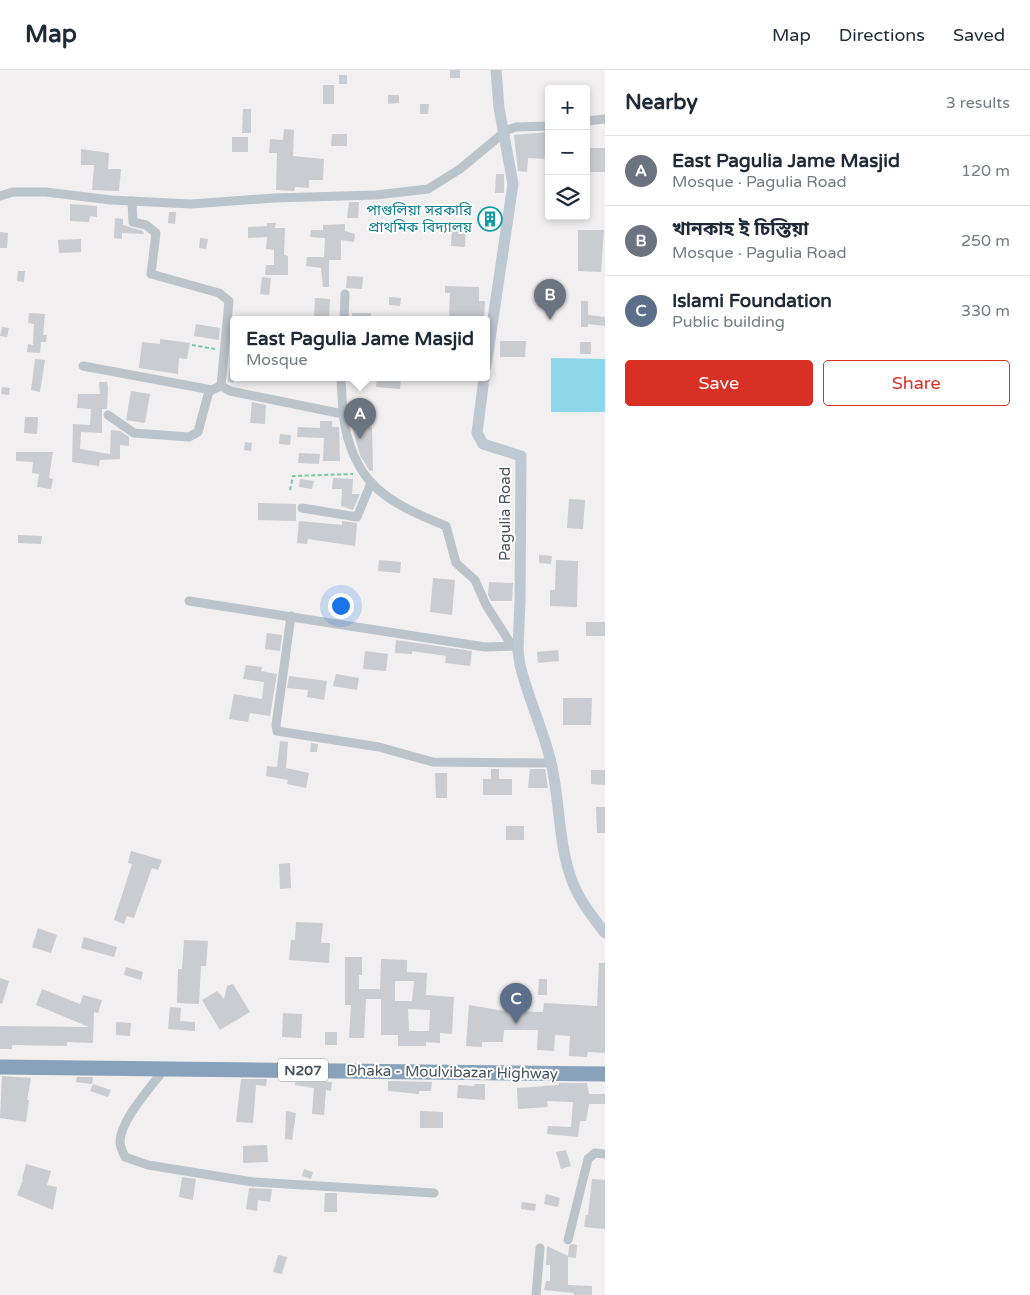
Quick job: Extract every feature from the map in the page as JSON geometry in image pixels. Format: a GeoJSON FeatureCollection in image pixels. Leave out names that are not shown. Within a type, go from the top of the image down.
{"type":"FeatureCollection","features":[{"type":"Feature","properties":{"kind":"highway","name":"Dhaka - Moulvibazar Highway"},"geometry":{"type":"LineString","coordinates":[[0,1067],[605,1074]]}},
{"type":"Feature","properties":{"kind":"street"},"geometry":{"type":"LineString","coordinates":[[490,339],[513,184],[498,108],[496,70]]}},
{"type":"Feature","properties":{"kind":"street"},"geometry":{"type":"LineString","coordinates":[[590,120],[605,119]]}},
{"type":"Feature","properties":{"kind":"street"},"geometry":{"type":"LineString","coordinates":[[0,196],[13,192],[46,192],[132,201],[190,204],[283,197],[376,195],[428,189],[460,170],[504,133],[516,127],[545,126]]}},
{"type":"Feature","properties":{"kind":"street"},"geometry":{"type":"LineString","coordinates":[[132,201],[133,222],[146,224],[156,233],[151,274],[219,293],[230,301],[225,350],[216,388]]}},
{"type":"Feature","properties":{"kind":"street"},"geometry":{"type":"LineString","coordinates":[[344,294],[344,316]]}},
{"type":"Feature","properties":{"kind":"street"},"geometry":{"type":"LineString","coordinates":[[83,366],[216,388],[343,414]]}},
{"type":"Feature","properties":{"kind":"street","name":"Pagulia Road"},"geometry":{"type":"LineString","coordinates":[[341,381],[343,414],[351,453],[361,469],[375,489],[396,503],[446,526],[456,563],[475,580],[486,606],[516,648]]}},
{"type":"Feature","properties":{"kind":"street","name":"Pagulia Road"},"geometry":{"type":"LineString","coordinates":[[484,381],[477,433],[483,444],[521,456],[520,610],[516,648],[525,687],[539,720],[551,763],[557,791],[563,850],[571,880],[588,912],[605,933]]}},
{"type":"Feature","properties":{"kind":"street"},"geometry":{"type":"LineString","coordinates":[[108,415],[134,433],[189,437],[198,432],[209,391],[216,388]]}},
{"type":"Feature","properties":{"kind":"street"},"geometry":{"type":"LineString","coordinates":[[302,508],[357,517],[371,482]]}},
{"type":"Feature","properties":{"kind":"street"},"geometry":{"type":"LineString","coordinates":[[189,601],[485,647],[516,648]]}},
{"type":"Feature","properties":{"kind":"street"},"geometry":{"type":"LineString","coordinates":[[291,616],[276,725],[277,731],[379,747],[433,762],[551,763]]}},
{"type":"Feature","properties":{"kind":"street"},"geometry":{"type":"LineString","coordinates":[[165,1068],[129,1118],[122,1132],[120,1142],[125,1157],[148,1165],[253,1182],[434,1192]]}},
{"type":"Feature","properties":{"kind":"street"},"geometry":{"type":"LineString","coordinates":[[568,1240],[590,1154],[605,1154]]}},
{"type":"Feature","properties":{"kind":"street"},"geometry":{"type":"LineString","coordinates":[[536,1295],[540,1248]]}},
{"type":"Feature","properties":{"kind":"path"},"geometry":{"type":"LineString","coordinates":[[192,345],[225,350]]}},
{"type":"Feature","properties":{"kind":"path"},"geometry":{"type":"LineString","coordinates":[[290,490],[293,476],[339,476],[353,474],[361,469]]}},
{"type":"Feature","properties":{"kind":"water"},"geometry":{"type":"Polygon","coordinates":[[[551,358],[605,359],[605,412],[551,412],[551,358]]]}},
{"type":"Feature","properties":{"kind":"building"},"geometry":{"type":"Polygon","coordinates":[[[450,70],[460,70],[460,78],[450,78],[450,70]]]}},
{"type":"Feature","properties":{"kind":"building"},"geometry":{"type":"Polygon","coordinates":[[[339,75],[347,75],[347,84],[339,84],[339,75]]]}},
{"type":"Feature","properties":{"kind":"building"},"geometry":{"type":"Polygon","coordinates":[[[323,85],[334,85],[334,104],[323,104],[323,85]]]}},
{"type":"Feature","properties":{"kind":"building"},"geometry":{"type":"Polygon","coordinates":[[[388,95],[399,95],[399,103],[388,104],[388,95]]]}},
{"type":"Feature","properties":{"kind":"building"},"geometry":{"type":"Polygon","coordinates":[[[420,104],[429,104],[428,114],[420,114],[420,104]]]}},
{"type":"Feature","properties":{"kind":"building"},"geometry":{"type":"Polygon","coordinates":[[[243,109],[251,109],[251,133],[242,133],[243,109]]]}},
{"type":"Feature","properties":{"kind":"building"},"geometry":{"type":"Polygon","coordinates":[[[284,129],[294,130],[293,156],[324,159],[323,180],[309,180],[309,188],[295,187],[294,191],[276,190],[277,153],[269,153],[270,139],[283,140],[284,129]]]}},
{"type":"Feature","properties":{"kind":"building"},"geometry":{"type":"Polygon","coordinates":[[[545,132],[545,159],[528,158],[527,172],[518,171],[514,135],[545,132]]]}},
{"type":"Feature","properties":{"kind":"building"},"geometry":{"type":"Polygon","coordinates":[[[332,134],[347,134],[347,146],[331,146],[332,134]]]}},
{"type":"Feature","properties":{"kind":"building"},"geometry":{"type":"Polygon","coordinates":[[[232,137],[248,137],[248,152],[232,152],[232,137]]]}},
{"type":"Feature","properties":{"kind":"building"},"geometry":{"type":"Polygon","coordinates":[[[590,148],[605,148],[605,172],[590,172],[590,148]]]}},
{"type":"Feature","properties":{"kind":"building"},"geometry":{"type":"Polygon","coordinates":[[[81,149],[109,153],[108,169],[121,169],[119,191],[92,190],[94,165],[81,165],[81,149]]]}},
{"type":"Feature","properties":{"kind":"building"},"geometry":{"type":"Polygon","coordinates":[[[496,174],[504,174],[504,193],[495,193],[496,174]]]}},
{"type":"Feature","properties":{"kind":"building"},"geometry":{"type":"Polygon","coordinates":[[[349,202],[359,202],[358,218],[347,218],[349,202]]]}},
{"type":"Feature","properties":{"kind":"building"},"geometry":{"type":"Polygon","coordinates":[[[70,204],[97,206],[97,217],[90,216],[89,222],[70,221],[70,204]]]}},
{"type":"Feature","properties":{"kind":"building","name":"পাগুলিয়া সরকারি প্রাথমিক বিদ্যালয়"},"geometry":{"type":"Polygon","coordinates":[[[485,208],[496,209],[494,231],[483,229],[485,208]]]}},
{"type":"Feature","properties":{"kind":"building"},"geometry":{"type":"Polygon","coordinates":[[[169,212],[176,212],[175,224],[168,223],[169,212]]]}},
{"type":"Feature","properties":{"kind":"building"},"geometry":{"type":"Polygon","coordinates":[[[115,218],[123,219],[123,225],[143,231],[144,234],[122,233],[122,239],[114,238],[115,218]]]}},
{"type":"Feature","properties":{"kind":"building"},"geometry":{"type":"Polygon","coordinates":[[[267,223],[276,223],[275,228],[285,228],[284,255],[288,256],[288,275],[265,275],[266,265],[274,265],[274,250],[266,249],[267,237],[248,238],[248,227],[267,226],[267,223]]]}},
{"type":"Feature","properties":{"kind":"building"},"geometry":{"type":"Polygon","coordinates":[[[452,223],[466,224],[465,247],[451,246],[452,223]]]}},
{"type":"Feature","properties":{"kind":"building"},"geometry":{"type":"Polygon","coordinates":[[[345,224],[345,231],[355,234],[354,242],[341,240],[341,260],[329,260],[329,287],[323,287],[321,268],[306,266],[307,257],[324,257],[325,238],[310,237],[311,230],[323,230],[323,225],[345,224]]]}},
{"type":"Feature","properties":{"kind":"building"},"geometry":{"type":"Polygon","coordinates":[[[578,230],[604,230],[601,272],[578,271],[578,230]]]}},
{"type":"Feature","properties":{"kind":"building"},"geometry":{"type":"Polygon","coordinates":[[[0,232],[8,233],[7,248],[0,248],[0,232]]]}},
{"type":"Feature","properties":{"kind":"building"},"geometry":{"type":"Polygon","coordinates":[[[200,238],[208,239],[206,249],[199,248],[200,238]]]}},
{"type":"Feature","properties":{"kind":"building"},"geometry":{"type":"Polygon","coordinates":[[[81,239],[81,252],[59,253],[58,240],[81,239]]]}},
{"type":"Feature","properties":{"kind":"building"},"geometry":{"type":"Polygon","coordinates":[[[18,271],[25,271],[24,282],[17,281],[18,271]]]}},
{"type":"Feature","properties":{"kind":"building"},"geometry":{"type":"Polygon","coordinates":[[[347,276],[363,277],[362,289],[346,288],[347,276]]]}},
{"type":"Feature","properties":{"kind":"building"},"geometry":{"type":"Polygon","coordinates":[[[262,277],[271,278],[269,295],[260,294],[262,277]]]}},
{"type":"Feature","properties":{"kind":"building"},"geometry":{"type":"Polygon","coordinates":[[[445,286],[479,287],[479,301],[485,301],[484,316],[449,316],[450,293],[445,293],[445,286]]]}},
{"type":"Feature","properties":{"kind":"building"},"geometry":{"type":"Polygon","coordinates":[[[389,297],[401,298],[400,306],[389,305],[389,297]]]}},
{"type":"Feature","properties":{"kind":"building"},"geometry":{"type":"Polygon","coordinates":[[[315,298],[330,299],[329,316],[314,316],[315,298]]]}},
{"type":"Feature","properties":{"kind":"building"},"geometry":{"type":"Polygon","coordinates":[[[581,301],[588,301],[588,315],[605,317],[605,326],[588,324],[588,327],[581,327],[581,301]]]}},
{"type":"Feature","properties":{"kind":"building"},"geometry":{"type":"Polygon","coordinates":[[[29,313],[45,314],[43,335],[47,335],[46,342],[41,342],[40,353],[27,352],[28,344],[33,345],[34,324],[28,323],[29,313]]]}},
{"type":"Feature","properties":{"kind":"building"},"geometry":{"type":"Polygon","coordinates":[[[352,313],[371,313],[371,316],[352,316],[352,313]]]}},
{"type":"Feature","properties":{"kind":"building"},"geometry":{"type":"Polygon","coordinates":[[[196,324],[220,328],[219,340],[194,336],[196,324]]]}},
{"type":"Feature","properties":{"kind":"building"},"geometry":{"type":"Polygon","coordinates":[[[2,327],[9,328],[7,337],[0,336],[2,327]]]}},
{"type":"Feature","properties":{"kind":"building"},"geometry":{"type":"Polygon","coordinates":[[[160,339],[190,343],[187,359],[179,358],[178,374],[139,368],[142,342],[160,344],[160,339]]]}},
{"type":"Feature","properties":{"kind":"building"},"geometry":{"type":"Polygon","coordinates":[[[500,341],[526,341],[525,357],[500,357],[500,341]]]}},
{"type":"Feature","properties":{"kind":"building"},"geometry":{"type":"Polygon","coordinates":[[[580,342],[591,342],[591,354],[580,354],[580,342]]]}},
{"type":"Feature","properties":{"kind":"building"},"geometry":{"type":"Polygon","coordinates":[[[35,359],[45,360],[40,392],[31,390],[35,359]]]}},
{"type":"Feature","properties":{"kind":"building"},"geometry":{"type":"Polygon","coordinates":[[[230,370],[230,381],[234,381],[234,383],[228,382],[230,370]]]}},
{"type":"Feature","properties":{"kind":"building"},"geometry":{"type":"Polygon","coordinates":[[[377,381],[401,381],[400,389],[376,387],[377,381]]]}},
{"type":"Feature","properties":{"kind":"building"},"geometry":{"type":"Polygon","coordinates":[[[99,382],[107,382],[108,388],[107,409],[102,409],[102,433],[81,432],[80,449],[110,454],[111,430],[120,431],[129,437],[129,446],[120,445],[120,459],[100,460],[99,466],[72,462],[73,424],[90,425],[91,409],[77,408],[78,394],[100,394],[99,382]]]}},
{"type":"Feature","properties":{"kind":"building"},"geometry":{"type":"Polygon","coordinates":[[[2,387],[10,388],[9,395],[1,394],[2,387]]]}},
{"type":"Feature","properties":{"kind":"building"},"geometry":{"type":"Polygon","coordinates":[[[131,391],[150,394],[145,423],[126,420],[131,391]]]}},
{"type":"Feature","properties":{"kind":"building"},"geometry":{"type":"Polygon","coordinates":[[[252,402],[266,405],[265,424],[250,423],[252,402]]]}},
{"type":"Feature","properties":{"kind":"building"},"geometry":{"type":"Polygon","coordinates":[[[25,417],[38,417],[37,434],[24,433],[25,417]]]}},
{"type":"Feature","properties":{"kind":"building"},"geometry":{"type":"Polygon","coordinates":[[[320,421],[332,421],[332,427],[339,427],[340,461],[323,461],[324,438],[297,437],[298,427],[320,428],[320,421]]]}},
{"type":"Feature","properties":{"kind":"building"},"geometry":{"type":"Polygon","coordinates":[[[352,427],[372,427],[373,471],[369,470],[360,455],[352,427]]]}},
{"type":"Feature","properties":{"kind":"building"},"geometry":{"type":"Polygon","coordinates":[[[280,434],[291,435],[290,445],[279,444],[280,434]]]}},
{"type":"Feature","properties":{"kind":"building"},"geometry":{"type":"Polygon","coordinates":[[[245,442],[252,443],[251,451],[244,450],[245,442]]]}},
{"type":"Feature","properties":{"kind":"building"},"geometry":{"type":"Polygon","coordinates":[[[16,452],[53,452],[49,478],[53,479],[51,489],[37,487],[39,474],[32,473],[33,462],[16,461],[16,452]]]}},
{"type":"Feature","properties":{"kind":"building"},"geometry":{"type":"Polygon","coordinates":[[[299,453],[320,454],[319,464],[298,463],[299,453]]]}},
{"type":"Feature","properties":{"kind":"building"},"geometry":{"type":"Polygon","coordinates":[[[333,478],[353,479],[352,494],[360,494],[353,510],[341,506],[342,489],[332,489],[333,478]]]}},
{"type":"Feature","properties":{"kind":"building"},"geometry":{"type":"Polygon","coordinates":[[[300,479],[314,481],[312,489],[299,487],[300,479]]]}},
{"type":"Feature","properties":{"kind":"building"},"geometry":{"type":"Polygon","coordinates":[[[569,499],[585,500],[583,529],[567,528],[569,499]]]}},
{"type":"Feature","properties":{"kind":"building"},"geometry":{"type":"Polygon","coordinates":[[[258,503],[296,504],[296,521],[258,520],[258,503]]]}},
{"type":"Feature","properties":{"kind":"building"},"geometry":{"type":"Polygon","coordinates":[[[299,521],[342,525],[342,521],[357,523],[355,546],[308,539],[307,544],[297,543],[299,521]]]}},
{"type":"Feature","properties":{"kind":"building"},"geometry":{"type":"Polygon","coordinates":[[[18,535],[42,536],[41,544],[18,543],[18,535]]]}},
{"type":"Feature","properties":{"kind":"building"},"geometry":{"type":"Polygon","coordinates":[[[539,555],[552,556],[551,564],[539,563],[539,555]]]}},
{"type":"Feature","properties":{"kind":"building"},"geometry":{"type":"Polygon","coordinates":[[[379,560],[401,562],[400,573],[378,571],[379,560]]]}},
{"type":"Feature","properties":{"kind":"building"},"geometry":{"type":"Polygon","coordinates":[[[556,560],[578,561],[577,607],[550,606],[550,590],[555,590],[556,560]]]}},
{"type":"Feature","properties":{"kind":"building"},"geometry":{"type":"Polygon","coordinates":[[[433,578],[455,580],[452,615],[430,612],[433,578]]]}},
{"type":"Feature","properties":{"kind":"building"},"geometry":{"type":"Polygon","coordinates":[[[489,582],[513,583],[512,601],[491,601],[488,595],[489,582]]]}},
{"type":"Feature","properties":{"kind":"building"},"geometry":{"type":"Polygon","coordinates":[[[586,622],[605,622],[605,636],[586,636],[586,622]]]}},
{"type":"Feature","properties":{"kind":"building"},"geometry":{"type":"Polygon","coordinates":[[[267,633],[282,635],[280,651],[265,649],[267,633]]]}},
{"type":"Feature","properties":{"kind":"building"},"geometry":{"type":"Polygon","coordinates":[[[396,640],[472,651],[470,666],[445,663],[446,656],[412,651],[412,654],[395,653],[396,640]]]}},
{"type":"Feature","properties":{"kind":"building"},"geometry":{"type":"Polygon","coordinates":[[[558,650],[559,661],[538,663],[537,652],[558,650]]]}},
{"type":"Feature","properties":{"kind":"building"},"geometry":{"type":"Polygon","coordinates":[[[365,651],[388,654],[386,671],[363,669],[365,651]]]}},
{"type":"Feature","properties":{"kind":"building"},"geometry":{"type":"Polygon","coordinates":[[[246,665],[262,667],[261,671],[277,674],[270,716],[250,713],[248,722],[229,719],[234,694],[262,699],[264,682],[243,679],[246,665]]]}},
{"type":"Feature","properties":{"kind":"building"},"geometry":{"type":"Polygon","coordinates":[[[336,674],[359,678],[357,690],[333,686],[336,674]]]}},
{"type":"Feature","properties":{"kind":"building"},"geometry":{"type":"Polygon","coordinates":[[[289,676],[327,681],[324,700],[307,697],[308,690],[287,688],[289,676]]]}},
{"type":"Feature","properties":{"kind":"building"},"geometry":{"type":"Polygon","coordinates":[[[563,698],[592,698],[591,725],[563,725],[563,698]]]}},
{"type":"Feature","properties":{"kind":"building"},"geometry":{"type":"Polygon","coordinates":[[[280,741],[288,742],[286,768],[309,773],[306,788],[287,784],[288,780],[266,776],[267,766],[277,767],[280,741]]]}},
{"type":"Feature","properties":{"kind":"building"},"geometry":{"type":"Polygon","coordinates":[[[311,743],[318,744],[317,752],[310,752],[311,743]]]}},
{"type":"Feature","properties":{"kind":"building"},"geometry":{"type":"Polygon","coordinates":[[[491,769],[499,769],[499,779],[512,779],[512,795],[483,795],[483,779],[491,779],[491,769]]]}},
{"type":"Feature","properties":{"kind":"building"},"geometry":{"type":"Polygon","coordinates":[[[530,769],[545,769],[548,788],[528,788],[530,769]]]}},
{"type":"Feature","properties":{"kind":"building"},"geometry":{"type":"Polygon","coordinates":[[[591,770],[605,770],[605,785],[591,784],[591,770]]]}},
{"type":"Feature","properties":{"kind":"building"},"geometry":{"type":"Polygon","coordinates":[[[435,773],[447,773],[447,798],[436,798],[435,773]]]}},
{"type":"Feature","properties":{"kind":"building"},"geometry":{"type":"Polygon","coordinates":[[[596,807],[605,807],[605,833],[597,833],[596,807]]]}},
{"type":"Feature","properties":{"kind":"building"},"geometry":{"type":"Polygon","coordinates":[[[506,826],[524,826],[524,840],[506,840],[506,826]]]}},
{"type":"Feature","properties":{"kind":"building"},"geometry":{"type":"Polygon","coordinates":[[[131,851],[162,860],[158,870],[152,868],[134,918],[127,916],[124,924],[114,920],[132,864],[128,863],[131,851]]]}},
{"type":"Feature","properties":{"kind":"building"},"geometry":{"type":"Polygon","coordinates":[[[290,863],[291,888],[280,889],[279,864],[290,863]]]}},
{"type":"Feature","properties":{"kind":"building"},"geometry":{"type":"Polygon","coordinates":[[[296,922],[323,923],[321,943],[330,943],[329,963],[289,960],[291,940],[295,940],[296,922]]]}},
{"type":"Feature","properties":{"kind":"building"},"geometry":{"type":"Polygon","coordinates":[[[38,928],[57,935],[51,953],[32,947],[38,928]]]}},
{"type":"Feature","properties":{"kind":"building"},"geometry":{"type":"Polygon","coordinates":[[[84,937],[117,947],[114,957],[81,948],[84,937]]]}},
{"type":"Feature","properties":{"kind":"building"},"geometry":{"type":"Polygon","coordinates":[[[184,940],[208,941],[206,966],[201,966],[199,1004],[177,1003],[178,969],[182,969],[184,940]]]}},
{"type":"Feature","properties":{"kind":"building"},"geometry":{"type":"Polygon","coordinates":[[[345,957],[362,957],[362,975],[359,975],[359,989],[380,989],[381,959],[407,960],[407,972],[427,973],[426,995],[454,997],[452,1034],[440,1033],[440,1043],[426,1042],[426,1046],[398,1046],[398,1035],[381,1035],[381,999],[366,999],[364,1038],[349,1038],[351,1005],[345,1005],[345,957]],[[395,981],[395,1001],[412,1001],[414,981],[395,981]],[[408,1009],[409,1031],[429,1031],[430,1010],[408,1009]]]}},
{"type":"Feature","properties":{"kind":"building"},"geometry":{"type":"Polygon","coordinates":[[[599,963],[605,963],[605,1053],[588,1052],[587,1057],[569,1056],[570,1036],[555,1035],[554,1051],[537,1050],[538,1030],[504,1030],[503,1042],[482,1042],[482,1047],[466,1046],[469,1005],[504,1011],[543,1012],[544,1003],[597,1006],[599,963]]]}},
{"type":"Feature","properties":{"kind":"building"},"geometry":{"type":"Polygon","coordinates":[[[126,967],[143,972],[141,980],[124,975],[126,967]]]}},
{"type":"Feature","properties":{"kind":"building"},"geometry":{"type":"Polygon","coordinates":[[[0,978],[9,981],[2,1004],[0,1003],[0,978]]]}},
{"type":"Feature","properties":{"kind":"building"},"geometry":{"type":"Polygon","coordinates":[[[539,979],[547,979],[547,995],[538,995],[539,979]]]}},
{"type":"Feature","properties":{"kind":"building"},"geometry":{"type":"Polygon","coordinates":[[[233,984],[250,1012],[220,1030],[202,1000],[217,991],[224,999],[227,986],[233,984]]]}},
{"type":"Feature","properties":{"kind":"building"},"geometry":{"type":"Polygon","coordinates":[[[42,989],[80,1004],[83,995],[102,1000],[98,1013],[94,1012],[93,1043],[67,1042],[67,1046],[12,1045],[12,1049],[0,1049],[0,1026],[89,1027],[36,1005],[42,989]]]}},
{"type":"Feature","properties":{"kind":"building"},"geometry":{"type":"Polygon","coordinates":[[[170,1007],[181,1008],[180,1021],[195,1022],[195,1031],[168,1029],[170,1007]]]}},
{"type":"Feature","properties":{"kind":"building"},"geometry":{"type":"Polygon","coordinates":[[[283,1013],[302,1014],[301,1038],[282,1037],[283,1013]]]}},
{"type":"Feature","properties":{"kind":"building"},"geometry":{"type":"Polygon","coordinates":[[[116,1022],[131,1023],[130,1036],[116,1035],[116,1022]]]}},
{"type":"Feature","properties":{"kind":"building"},"geometry":{"type":"Polygon","coordinates":[[[325,1032],[337,1032],[337,1045],[325,1045],[325,1032]]]}},
{"type":"Feature","properties":{"kind":"building"},"geometry":{"type":"Polygon","coordinates":[[[2,1076],[31,1078],[26,1122],[0,1118],[2,1076]]]}},
{"type":"Feature","properties":{"kind":"building"},"geometry":{"type":"Polygon","coordinates":[[[77,1077],[93,1077],[92,1084],[76,1082],[77,1077]]]}},
{"type":"Feature","properties":{"kind":"building"},"geometry":{"type":"Polygon","coordinates":[[[241,1079],[267,1079],[266,1086],[256,1085],[253,1123],[236,1122],[241,1079]]]}},
{"type":"Feature","properties":{"kind":"building"},"geometry":{"type":"Polygon","coordinates":[[[296,1080],[332,1082],[331,1091],[326,1090],[324,1115],[312,1114],[314,1088],[295,1085],[296,1080]]]}},
{"type":"Feature","properties":{"kind":"building"},"geometry":{"type":"Polygon","coordinates":[[[388,1081],[432,1082],[431,1091],[419,1091],[419,1094],[388,1091],[388,1081]]]}},
{"type":"Feature","properties":{"kind":"building"},"geometry":{"type":"Polygon","coordinates":[[[559,1083],[587,1083],[589,1094],[605,1094],[605,1104],[589,1104],[586,1121],[580,1121],[578,1137],[547,1134],[548,1126],[571,1127],[573,1102],[547,1101],[548,1107],[518,1109],[517,1088],[559,1085],[559,1083]]]}},
{"type":"Feature","properties":{"kind":"building"},"geometry":{"type":"Polygon","coordinates":[[[93,1084],[111,1090],[108,1097],[90,1091],[93,1084]]]}},
{"type":"Feature","properties":{"kind":"building"},"geometry":{"type":"Polygon","coordinates":[[[475,1084],[485,1084],[485,1100],[457,1098],[458,1085],[474,1086],[475,1084]]]}},
{"type":"Feature","properties":{"kind":"building"},"geometry":{"type":"Polygon","coordinates":[[[286,1111],[296,1113],[292,1140],[285,1139],[286,1111]]]}},
{"type":"Feature","properties":{"kind":"building"},"geometry":{"type":"Polygon","coordinates":[[[420,1111],[443,1112],[443,1128],[420,1128],[420,1111]]]}},
{"type":"Feature","properties":{"kind":"building"},"geometry":{"type":"Polygon","coordinates":[[[267,1145],[268,1162],[243,1163],[243,1146],[267,1145]]]}},
{"type":"Feature","properties":{"kind":"building"},"geometry":{"type":"Polygon","coordinates":[[[566,1150],[571,1166],[561,1169],[556,1152],[566,1150]]]}},
{"type":"Feature","properties":{"kind":"building"},"geometry":{"type":"Polygon","coordinates":[[[26,1164],[51,1171],[47,1185],[57,1187],[53,1210],[17,1195],[23,1180],[26,1164]]]}},
{"type":"Feature","properties":{"kind":"building"},"geometry":{"type":"Polygon","coordinates":[[[304,1169],[313,1172],[311,1179],[302,1176],[304,1169]]]}},
{"type":"Feature","properties":{"kind":"building"},"geometry":{"type":"Polygon","coordinates":[[[182,1177],[196,1179],[193,1200],[179,1197],[182,1177]]]}},
{"type":"Feature","properties":{"kind":"building"},"geometry":{"type":"Polygon","coordinates":[[[592,1179],[605,1180],[605,1229],[584,1227],[586,1215],[588,1215],[592,1179]]]}},
{"type":"Feature","properties":{"kind":"building"},"geometry":{"type":"Polygon","coordinates":[[[249,1188],[272,1189],[270,1202],[258,1200],[257,1211],[246,1209],[249,1188]]]}},
{"type":"Feature","properties":{"kind":"building"},"geometry":{"type":"Polygon","coordinates":[[[325,1193],[337,1193],[337,1212],[324,1212],[325,1193]]]}},
{"type":"Feature","properties":{"kind":"building"},"geometry":{"type":"Polygon","coordinates":[[[546,1194],[560,1198],[558,1207],[544,1204],[546,1194]]]}},
{"type":"Feature","properties":{"kind":"building"},"geometry":{"type":"Polygon","coordinates":[[[522,1202],[536,1204],[535,1211],[521,1209],[522,1202]]]}},
{"type":"Feature","properties":{"kind":"building"},"geometry":{"type":"Polygon","coordinates":[[[572,1244],[577,1245],[576,1258],[568,1257],[568,1285],[592,1286],[592,1295],[574,1295],[574,1293],[544,1290],[546,1281],[550,1281],[550,1265],[546,1265],[547,1246],[568,1256],[569,1246],[572,1244]]]}},
{"type":"Feature","properties":{"kind":"building"},"geometry":{"type":"Polygon","coordinates":[[[278,1255],[287,1257],[282,1274],[273,1272],[278,1255]]]}},
{"type":"Feature","properties":{"kind":"place","name":"পাগুলিয়া সরকারি প্রাথমিক বিদ্যালয়"},"geometry":{"type":"Point","coordinates":[490,219]}},
{"type":"Feature","properties":{"kind":"place","name":"খানকাহ ই চিস্তিয়া"},"geometry":{"type":"Point","coordinates":[550,320]}},
{"type":"Feature","properties":{"kind":"place","name":"East Pagulia Jame Masjid"},"geometry":{"type":"Point","coordinates":[360,439]}},
{"type":"Feature","properties":{"kind":"place","name":"Islami Foundation"},"geometry":{"type":"Point","coordinates":[516,1024]}}]}
